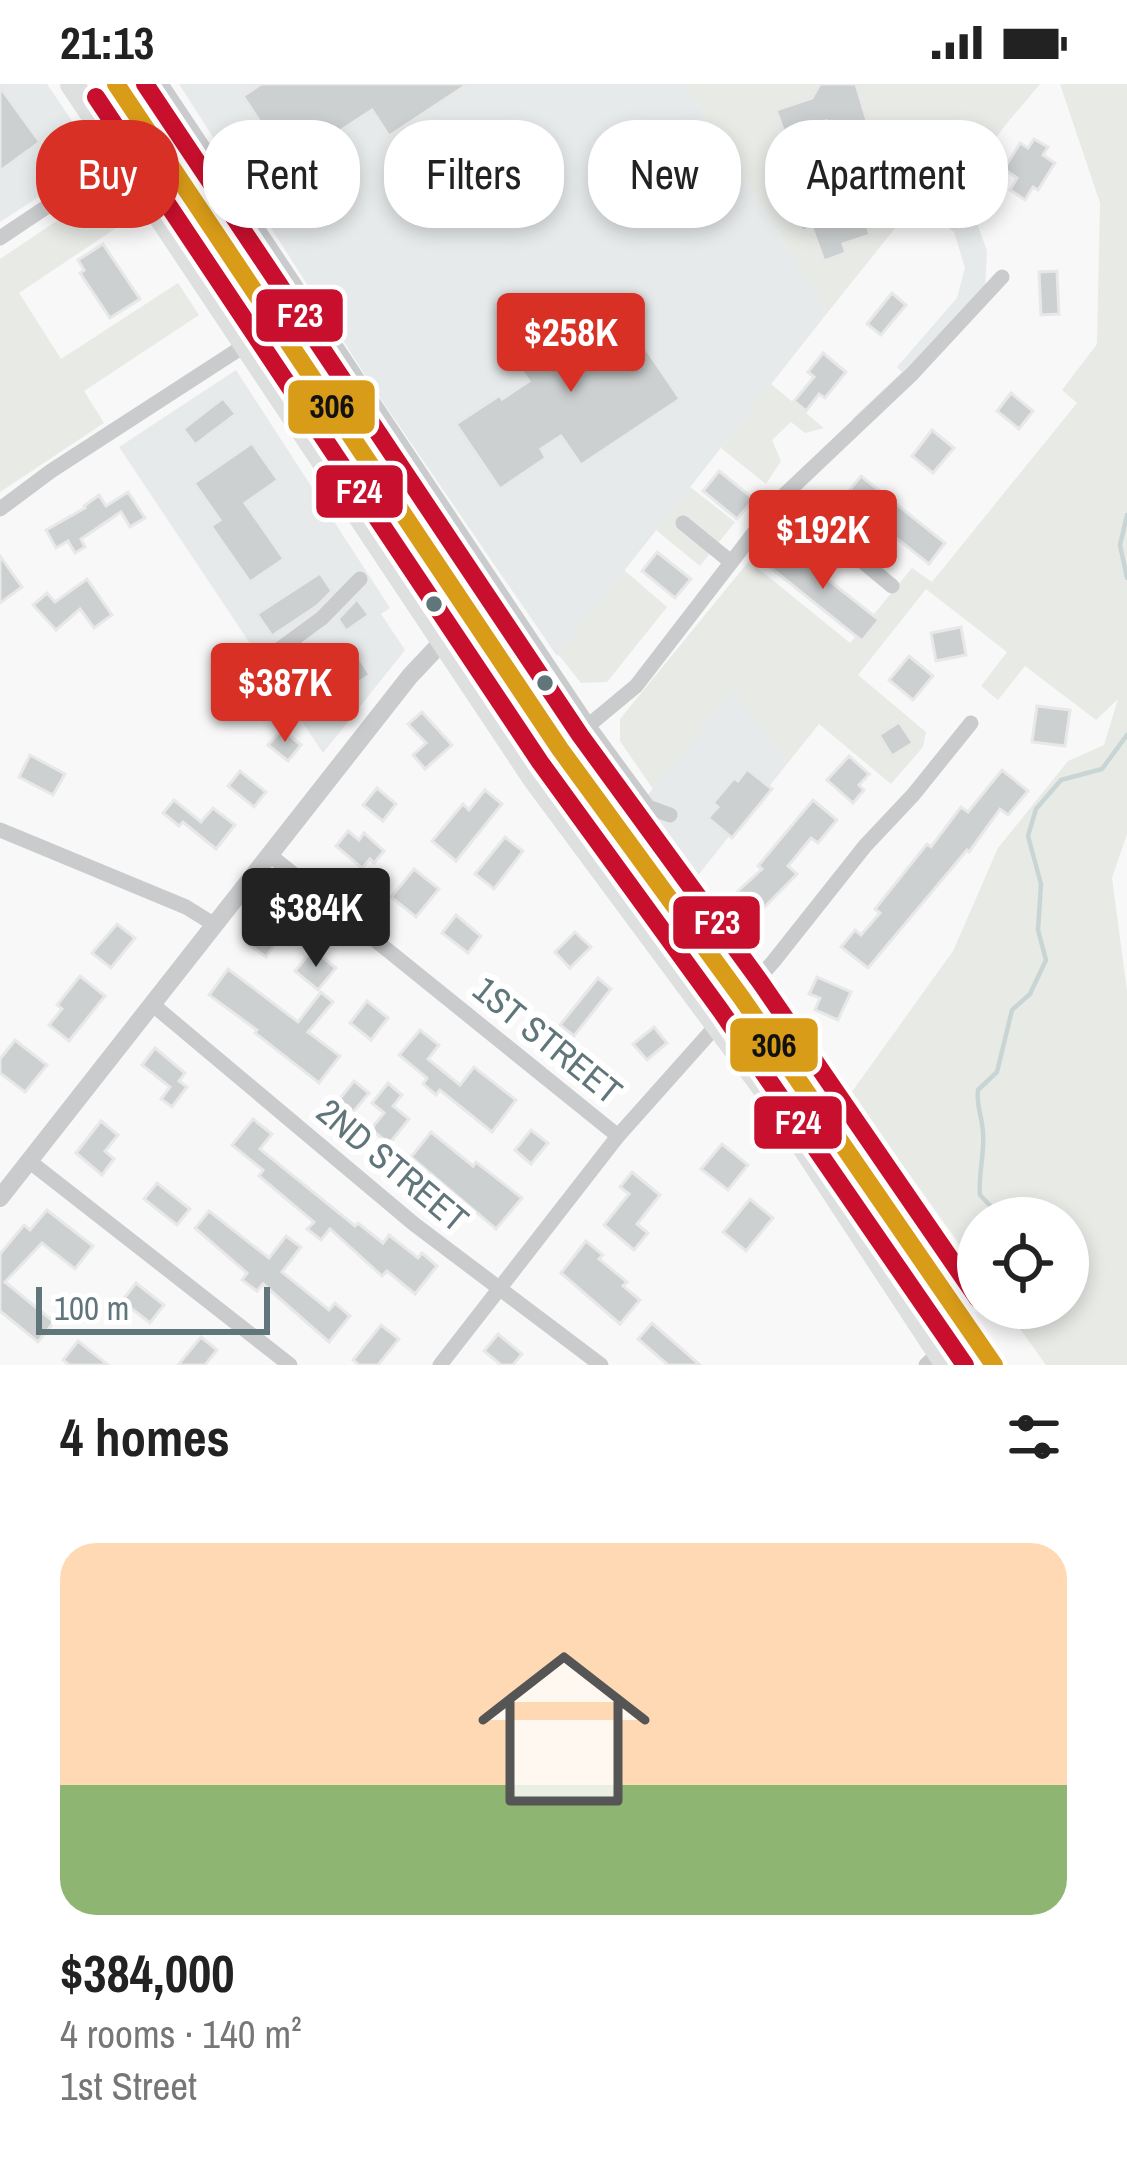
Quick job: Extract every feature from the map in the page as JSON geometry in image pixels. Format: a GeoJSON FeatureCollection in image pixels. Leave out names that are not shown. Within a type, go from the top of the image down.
{"type":"FeatureCollection","features":[{"type":"Feature","properties":{"kind":"main road"},"geometry":{"type":"LineString","coordinates":[[72,84],[96,120]]}},
{"type":"Feature","properties":{"kind":"main road"},"geometry":{"type":"LineString","coordinates":[[116,84],[560,749],[742,997],[994,1365]]}},
{"type":"Feature","properties":{"kind":"main road"},"geometry":{"type":"LineString","coordinates":[[168,228],[534,778],[812,1157],[941,1362]]}},
{"type":"Feature","properties":{"kind":"street"},"geometry":{"type":"LineString","coordinates":[[161,84],[590,728],[648,808],[670,815]]}},
{"type":"Feature","properties":{"kind":"street"},"geometry":{"type":"LineString","coordinates":[[0,238],[36,214]]}},
{"type":"Feature","properties":{"kind":"street"},"geometry":{"type":"LineString","coordinates":[[560,749],[636,686],[780,499],[912,374],[1002,278]]}},
{"type":"Feature","properties":{"kind":"street"},"geometry":{"type":"LineString","coordinates":[[0,509],[307,304]]}},
{"type":"Feature","properties":{"kind":"street"},"geometry":{"type":"LineString","coordinates":[[780,499],[892,586]]}},
{"type":"Feature","properties":{"kind":"street"},"geometry":{"type":"LineString","coordinates":[[683,523],[731,562]]}},
{"type":"Feature","properties":{"kind":"street"},"geometry":{"type":"LineString","coordinates":[[273,654],[322,618],[360,579]]}},
{"type":"Feature","properties":{"kind":"street"},"geometry":{"type":"LineString","coordinates":[[0,1198],[374,722],[443,641],[500,594]]}},
{"type":"Feature","properties":{"kind":"street"},"geometry":{"type":"LineString","coordinates":[[440,1365],[618,1136],[742,997],[971,723]]}},
{"type":"Feature","properties":{"kind":"street"},"geometry":{"type":"LineString","coordinates":[[0,830],[186,907],[215,925]]}},
{"type":"Feature","properties":{"kind":"street","name":"1ST STREET"},"geometry":{"type":"LineString","coordinates":[[271,856],[618,1136]]}},
{"type":"Feature","properties":{"kind":"street","name":"2ND STREET"},"geometry":{"type":"LineString","coordinates":[[152,1004],[414,1223],[601,1365]]}},
{"type":"Feature","properties":{"kind":"street"},"geometry":{"type":"LineString","coordinates":[[29,1160],[290,1365]]}},
{"type":"Feature","properties":{"kind":"street"},"geometry":{"type":"LineString","coordinates":[[941,1362],[972,1334]]}},
{"type":"Feature","properties":{"kind":"shaded area"},"geometry":{"type":"Polygon","coordinates":[[[0,84],[47,84],[71,120],[36,120],[36,199],[0,222],[0,84]]]}},
{"type":"Feature","properties":{"kind":"shaded area"},"geometry":{"type":"Polygon","coordinates":[[[179,84],[684,84],[707,120],[588,120],[588,228],[741,228],[741,174],[765,212],[765,228],[775,228],[828,312],[557,656],[374,389],[271,228],[360,228],[360,120],[203,122],[179,84]]]}},
{"type":"Feature","properties":{"kind":"shaded area"},"geometry":{"type":"Polygon","coordinates":[[[684,84],[1040,84],[1008,123],[765,120],[765,212],[741,174],[741,120],[707,120],[684,84]]]}},
{"type":"Feature","properties":{"kind":"shaded area"},"geometry":{"type":"Polygon","coordinates":[[[1060,84],[1127,84],[1127,834],[1112,878],[1127,991],[1127,1365],[1046,1365],[1020,1329],[1089,1329],[1089,1197],[957,1197],[957,1241],[851,1093],[953,951],[998,848],[1068,761],[1104,745],[1118,699],[1096,720],[1025,666],[998,700],[981,686],[1007,652],[926,589],[858,675],[926,732],[923,747],[891,784],[819,724],[787,764],[734,690],[653,789],[620,741],[620,719],[749,561],[850,643],[912,568],[932,582],[1077,403],[1062,390],[1097,344],[1100,203],[1060,84]]]}},
{"type":"Feature","properties":{"kind":"shaded area"},"geometry":{"type":"Polygon","coordinates":[[[46,228],[116,228],[19,293],[61,359],[178,283],[199,315],[84,391],[104,423],[0,492],[0,259],[46,228]]]}},
{"type":"Feature","properties":{"kind":"shaded area"},"geometry":{"type":"Polygon","coordinates":[[[775,228],[895,228],[828,312],[775,228]]]}},
{"type":"Feature","properties":{"kind":"shaded area"},"geometry":{"type":"Polygon","coordinates":[[[979,228],[987,251],[985,291],[864,429],[852,419],[902,372],[897,367],[957,298],[965,268],[954,232],[979,228]]]}},
{"type":"Feature","properties":{"kind":"shaded area"},"geometry":{"type":"Polygon","coordinates":[[[236,370],[390,608],[381,614],[405,650],[323,753],[119,447],[236,370]]]}},
{"type":"Feature","properties":{"kind":"shaded area"},"geometry":{"type":"Polygon","coordinates":[[[771,384],[824,428],[805,433],[791,422],[772,440],[781,461],[766,484],[721,448],[771,384]]]}},
{"type":"Feature","properties":{"kind":"shaded area"},"geometry":{"type":"Polygon","coordinates":[[[690,487],[735,522],[700,566],[656,530],[690,487]]]}},
{"type":"Feature","properties":{"kind":"shaded area"},"geometry":{"type":"Polygon","coordinates":[[[624,570],[667,607],[607,682],[581,683],[558,654],[624,570]]]}},
{"type":"Feature","properties":{"kind":"shaded area"},"geometry":{"type":"Polygon","coordinates":[[[734,689],[787,764],[687,889],[633,813],[734,689]]]}},
{"type":"Feature","properties":{"kind":"building"},"geometry":{"type":"Polygon","coordinates":[[[261,84],[468,84],[413,120],[384,120],[384,128],[372,110],[357,120],[259,120],[243,96],[261,84]]]}},
{"type":"Feature","properties":{"kind":"building"},"geometry":{"type":"Polygon","coordinates":[[[820,84],[856,84],[867,120],[780,120],[776,110],[812,98],[820,84]]]}},
{"type":"Feature","properties":{"kind":"building"},"geometry":{"type":"Polygon","coordinates":[[[0,87],[36,136],[36,145],[0,171],[0,87]]]}},
{"type":"Feature","properties":{"kind":"building"},"geometry":{"type":"Polygon","coordinates":[[[1034,139],[1048,147],[1043,155],[1055,163],[1038,190],[1033,187],[1025,200],[1010,190],[1017,178],[1008,172],[1008,162],[1020,143],[1028,148],[1034,139]]]}},
{"type":"Feature","properties":{"kind":"building"},"geometry":{"type":"Polygon","coordinates":[[[812,228],[868,228],[870,235],[843,244],[846,253],[824,261],[812,228]]]}},
{"type":"Feature","properties":{"kind":"building"},"geometry":{"type":"Polygon","coordinates":[[[103,244],[140,299],[110,318],[80,273],[84,270],[78,260],[103,244]]]}},
{"type":"Feature","properties":{"kind":"building"},"geometry":{"type":"Polygon","coordinates":[[[1057,271],[1059,314],[1041,315],[1039,272],[1057,271]]]}},
{"type":"Feature","properties":{"kind":"building"},"geometry":{"type":"Polygon","coordinates":[[[608,293],[680,399],[581,465],[561,436],[541,449],[546,458],[500,489],[456,424],[529,381],[513,358],[608,293]]]}},
{"type":"Feature","properties":{"kind":"building"},"geometry":{"type":"Polygon","coordinates":[[[892,293],[906,305],[881,335],[867,324],[892,293]]]}},
{"type":"Feature","properties":{"kind":"building"},"geometry":{"type":"Polygon","coordinates":[[[823,353],[846,372],[825,398],[819,394],[806,411],[794,401],[814,377],[808,372],[823,353]]]}},
{"type":"Feature","properties":{"kind":"building"},"geometry":{"type":"Polygon","coordinates":[[[1011,393],[1033,411],[1019,429],[997,411],[1011,393]]]}},
{"type":"Feature","properties":{"kind":"building"},"geometry":{"type":"Polygon","coordinates":[[[223,398],[236,414],[195,445],[183,429],[223,398]]]}},
{"type":"Feature","properties":{"kind":"building"},"geometry":{"type":"Polygon","coordinates":[[[932,430],[954,448],[933,473],[912,456],[932,430]]]}},
{"type":"Feature","properties":{"kind":"building"},"geometry":{"type":"Polygon","coordinates":[[[252,443],[278,480],[245,503],[284,559],[250,582],[211,526],[220,520],[194,483],[252,443]]]}},
{"type":"Feature","properties":{"kind":"building"},"geometry":{"type":"Polygon","coordinates":[[[719,471],[754,499],[737,519],[703,491],[719,471]]]}},
{"type":"Feature","properties":{"kind":"building"},"geometry":{"type":"Polygon","coordinates":[[[861,476],[945,543],[929,564],[844,497],[861,476]]]}},
{"type":"Feature","properties":{"kind":"building"},"geometry":{"type":"Polygon","coordinates":[[[128,492],[145,518],[130,527],[121,512],[81,539],[85,547],[75,553],[68,541],[56,548],[46,530],[99,495],[106,506],[128,492]]]}},
{"type":"Feature","properties":{"kind":"building"},"geometry":{"type":"Polygon","coordinates":[[[783,544],[879,620],[862,641],[766,564],[783,544]]]}},
{"type":"Feature","properties":{"kind":"building"},"geometry":{"type":"Polygon","coordinates":[[[657,552],[691,579],[675,598],[642,571],[657,552]]]}},
{"type":"Feature","properties":{"kind":"building"},"geometry":{"type":"Polygon","coordinates":[[[0,556],[22,587],[0,603],[0,556]]]}},
{"type":"Feature","properties":{"kind":"building"},"geometry":{"type":"Polygon","coordinates":[[[320,573],[332,591],[272,636],[257,614],[320,573]]]}},
{"type":"Feature","properties":{"kind":"building"},"geometry":{"type":"Polygon","coordinates":[[[87,579],[112,615],[94,628],[80,609],[56,630],[33,605],[47,593],[55,602],[87,579]]]}},
{"type":"Feature","properties":{"kind":"building"},"geometry":{"type":"Polygon","coordinates":[[[357,599],[369,615],[346,631],[338,619],[357,599]]]}},
{"type":"Feature","properties":{"kind":"building"},"geometry":{"type":"Polygon","coordinates":[[[961,627],[966,655],[936,661],[931,633],[961,627]]]}},
{"type":"Feature","properties":{"kind":"building"},"geometry":{"type":"Polygon","coordinates":[[[356,653],[370,675],[349,688],[335,666],[356,653]]]}},
{"type":"Feature","properties":{"kind":"building"},"geometry":{"type":"Polygon","coordinates":[[[909,656],[933,676],[913,700],[889,680],[909,656]]]}},
{"type":"Feature","properties":{"kind":"building"},"geometry":{"type":"Polygon","coordinates":[[[1037,706],[1070,710],[1065,746],[1032,742],[1037,706]]]}},
{"type":"Feature","properties":{"kind":"building"},"geometry":{"type":"Polygon","coordinates":[[[422,712],[452,745],[425,769],[413,755],[426,743],[408,724],[422,712]]]}},
{"type":"Feature","properties":{"kind":"building"},"geometry":{"type":"Polygon","coordinates":[[[899,722],[913,743],[892,756],[879,735],[899,722]]]}},
{"type":"Feature","properties":{"kind":"building"},"geometry":{"type":"Polygon","coordinates":[[[282,729],[301,745],[288,761],[268,745],[282,729]]]}},
{"type":"Feature","properties":{"kind":"building"},"geometry":{"type":"Polygon","coordinates":[[[30,755],[65,774],[53,795],[19,777],[30,755]]]}},
{"type":"Feature","properties":{"kind":"building"},"geometry":{"type":"Polygon","coordinates":[[[849,756],[869,774],[853,803],[827,780],[849,756]]]}},
{"type":"Feature","properties":{"kind":"building"},"geometry":{"type":"Polygon","coordinates":[[[747,769],[772,789],[732,838],[708,818],[718,807],[713,803],[747,769]]]}},
{"type":"Feature","properties":{"kind":"building"},"geometry":{"type":"Polygon","coordinates":[[[1002,770],[1028,791],[1008,815],[1000,809],[969,852],[868,968],[841,947],[855,930],[861,935],[880,913],[875,909],[927,844],[931,847],[961,807],[968,812],[1002,770]]]}},
{"type":"Feature","properties":{"kind":"building"},"geometry":{"type":"Polygon","coordinates":[[[240,771],[266,792],[254,807],[228,786],[240,771]]]}},
{"type":"Feature","properties":{"kind":"building"},"geometry":{"type":"Polygon","coordinates":[[[377,788],[396,804],[383,821],[363,805],[377,788]]]}},
{"type":"Feature","properties":{"kind":"building"},"geometry":{"type":"Polygon","coordinates":[[[485,790],[502,804],[456,861],[432,841],[463,804],[469,810],[485,790]]]}},
{"type":"Feature","properties":{"kind":"building"},"geometry":{"type":"Polygon","coordinates":[[[174,800],[201,822],[213,808],[235,825],[216,849],[183,822],[179,826],[163,813],[174,800]]]}},
{"type":"Feature","properties":{"kind":"building"},"geometry":{"type":"Polygon","coordinates":[[[813,800],[837,820],[818,843],[811,838],[788,866],[797,874],[748,924],[727,901],[762,869],[758,866],[813,800]]]}},
{"type":"Feature","properties":{"kind":"building"},"geometry":{"type":"Polygon","coordinates":[[[348,831],[359,840],[364,833],[384,851],[374,863],[370,859],[362,868],[336,846],[348,831]]]}},
{"type":"Feature","properties":{"kind":"building"},"geometry":{"type":"Polygon","coordinates":[[[505,837],[523,851],[494,889],[475,874],[505,837]]]}},
{"type":"Feature","properties":{"kind":"building"},"geometry":{"type":"Polygon","coordinates":[[[414,869],[439,889],[416,917],[391,897],[414,869]]]}},
{"type":"Feature","properties":{"kind":"building"},"geometry":{"type":"Polygon","coordinates":[[[272,908],[290,922],[266,957],[248,944],[272,908]]]}},
{"type":"Feature","properties":{"kind":"building"},"geometry":{"type":"Polygon","coordinates":[[[456,915],[481,936],[468,953],[442,933],[456,915]]]}},
{"type":"Feature","properties":{"kind":"building"},"geometry":{"type":"Polygon","coordinates":[[[117,924],[135,938],[111,968],[92,953],[117,924]]]}},
{"type":"Feature","properties":{"kind":"building"},"geometry":{"type":"Polygon","coordinates":[[[575,932],[591,947],[570,968],[555,952],[575,932]]]}},
{"type":"Feature","properties":{"kind":"building"},"geometry":{"type":"Polygon","coordinates":[[[313,949],[336,968],[318,990],[295,971],[313,949]]]}},
{"type":"Feature","properties":{"kind":"building"},"geometry":{"type":"Polygon","coordinates":[[[228,969],[298,1022],[321,992],[333,1002],[308,1032],[340,1056],[319,1083],[209,995],[228,969]]]}},
{"type":"Feature","properties":{"kind":"building"},"geometry":{"type":"Polygon","coordinates":[[[80,976],[105,996],[69,1041],[49,1025],[62,1009],[57,1005],[80,976]]]}},
{"type":"Feature","properties":{"kind":"building"},"geometry":{"type":"Polygon","coordinates":[[[817,977],[851,992],[838,1020],[815,1010],[820,998],[809,994],[817,977]]]}},
{"type":"Feature","properties":{"kind":"building"},"geometry":{"type":"Polygon","coordinates":[[[598,978],[611,989],[574,1036],[560,1025],[598,978]]]}},
{"type":"Feature","properties":{"kind":"building"},"geometry":{"type":"Polygon","coordinates":[[[367,1001],[388,1018],[371,1040],[350,1023],[367,1001]]]}},
{"type":"Feature","properties":{"kind":"building"},"geometry":{"type":"Polygon","coordinates":[[[654,1027],[667,1043],[647,1060],[633,1044],[654,1027]]]}},
{"type":"Feature","properties":{"kind":"building"},"geometry":{"type":"Polygon","coordinates":[[[420,1030],[439,1045],[428,1059],[460,1085],[474,1067],[516,1100],[492,1132],[440,1090],[436,1095],[423,1084],[427,1078],[399,1055],[420,1030]]]}},
{"type":"Feature","properties":{"kind":"building"},"geometry":{"type":"Polygon","coordinates":[[[15,1040],[47,1065],[25,1092],[0,1073],[0,1059],[15,1040]]]}},
{"type":"Feature","properties":{"kind":"building"},"geometry":{"type":"Polygon","coordinates":[[[155,1048],[185,1073],[179,1081],[187,1087],[172,1107],[161,1099],[170,1087],[142,1065],[155,1048]]]}},
{"type":"Feature","properties":{"kind":"building"},"geometry":{"type":"Polygon","coordinates":[[[354,1081],[369,1093],[344,1123],[330,1111],[354,1081]]]}},
{"type":"Feature","properties":{"kind":"building"},"geometry":{"type":"Polygon","coordinates":[[[388,1083],[402,1095],[393,1106],[409,1119],[389,1144],[371,1129],[384,1113],[372,1103],[388,1083]]]}},
{"type":"Feature","properties":{"kind":"building"},"geometry":{"type":"Polygon","coordinates":[[[253,1119],[272,1134],[260,1149],[355,1226],[358,1223],[383,1243],[389,1235],[437,1266],[415,1294],[387,1271],[382,1276],[330,1229],[321,1240],[307,1229],[314,1222],[259,1176],[263,1170],[232,1145],[253,1119]]]}},
{"type":"Feature","properties":{"kind":"building"},"geometry":{"type":"Polygon","coordinates":[[[101,1121],[118,1135],[105,1151],[114,1159],[102,1175],[76,1153],[101,1121]]]}},
{"type":"Feature","properties":{"kind":"building"},"geometry":{"type":"Polygon","coordinates":[[[531,1130],[548,1143],[531,1164],[515,1150],[531,1130]]]}},
{"type":"Feature","properties":{"kind":"building"},"geometry":{"type":"Polygon","coordinates":[[[431,1132],[522,1198],[496,1229],[411,1157],[431,1132]]]}},
{"type":"Feature","properties":{"kind":"building"},"geometry":{"type":"Polygon","coordinates":[[[722,1144],[748,1165],[728,1190],[701,1169],[722,1144]]]}},
{"type":"Feature","properties":{"kind":"building"},"geometry":{"type":"Polygon","coordinates":[[[632,1172],[660,1195],[637,1224],[648,1233],[634,1250],[604,1225],[629,1194],[620,1187],[632,1172]]]}},
{"type":"Feature","properties":{"kind":"building"},"geometry":{"type":"Polygon","coordinates":[[[157,1183],[190,1209],[177,1225],[144,1199],[157,1183]]]}},
{"type":"Feature","properties":{"kind":"building"},"geometry":{"type":"Polygon","coordinates":[[[750,1199],[773,1218],[746,1251],[723,1232],[750,1199]]]}},
{"type":"Feature","properties":{"kind":"building"},"geometry":{"type":"Polygon","coordinates":[[[47,1210],[93,1246],[75,1269],[42,1243],[5,1282],[54,1322],[38,1342],[0,1311],[0,1254],[24,1225],[30,1230],[47,1210]]]}},
{"type":"Feature","properties":{"kind":"building"},"geometry":{"type":"Polygon","coordinates":[[[209,1211],[269,1258],[286,1236],[301,1247],[282,1272],[329,1310],[335,1303],[350,1316],[329,1342],[263,1284],[257,1291],[242,1280],[247,1273],[195,1228],[209,1211]]]}},
{"type":"Feature","properties":{"kind":"building"},"geometry":{"type":"Polygon","coordinates":[[[586,1241],[640,1300],[620,1324],[561,1273],[586,1241]]]}},
{"type":"Feature","properties":{"kind":"building"},"geometry":{"type":"Polygon","coordinates":[[[136,1283],[164,1305],[150,1323],[122,1301],[136,1283]]]}},
{"type":"Feature","properties":{"kind":"building"},"geometry":{"type":"Polygon","coordinates":[[[652,1323],[700,1365],[668,1365],[638,1339],[652,1323]]]}},
{"type":"Feature","properties":{"kind":"building"},"geometry":{"type":"Polygon","coordinates":[[[381,1325],[399,1339],[378,1365],[359,1365],[353,1360],[381,1325]]]}},
{"type":"Feature","properties":{"kind":"building"},"geometry":{"type":"Polygon","coordinates":[[[498,1334],[522,1354],[513,1365],[501,1365],[484,1351],[498,1334]]]}},
{"type":"Feature","properties":{"kind":"building"},"geometry":{"type":"Polygon","coordinates":[[[201,1337],[217,1350],[205,1365],[178,1365],[201,1337]]]}},
{"type":"Feature","properties":{"kind":"building"},"geometry":{"type":"Polygon","coordinates":[[[78,1341],[108,1365],[69,1365],[63,1360],[78,1341]]]}},
{"type":"Feature","properties":{"kind":"waterway"},"geometry":{"type":"LineString","coordinates":[[1127,515],[1120,545],[1127,578]]}},
{"type":"Feature","properties":{"kind":"waterway"},"geometry":{"type":"LineString","coordinates":[[982,1197],[978,1090],[997,1072],[1012,1010],[1030,994],[1046,960],[1038,930],[1041,884],[1028,836],[1036,809],[1061,780],[1102,769],[1127,735]]}},
{"type":"Feature","properties":{"kind":"transit line","name":"306"},"geometry":{"type":"LineString","coordinates":[[116,84],[560,749],[741,997],[994,1365]]}},
{"type":"Feature","properties":{"kind":"transit line","name":"F23"},"geometry":{"type":"LineString","coordinates":[[145,84],[580,735],[761,983],[957,1268]]}},
{"type":"Feature","properties":{"kind":"transit line","name":"F24"},"geometry":{"type":"LineString","coordinates":[[96,97],[540,762],[721,1011],[965,1365]]}}]}
